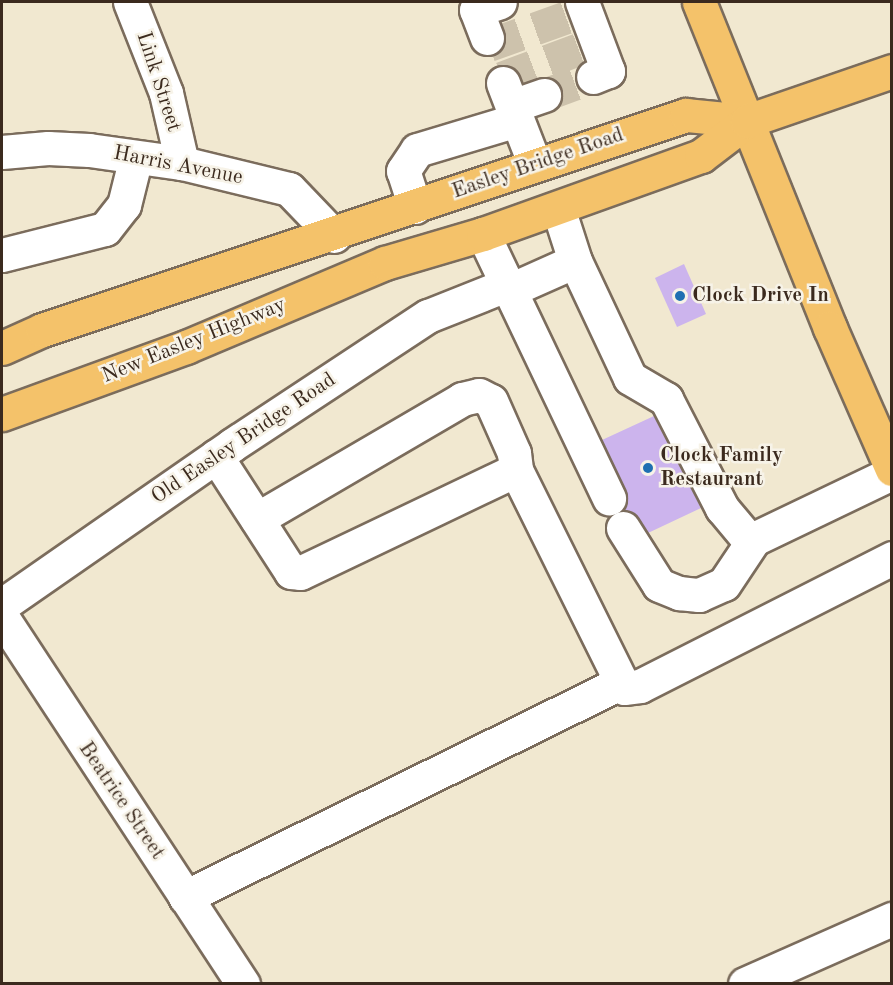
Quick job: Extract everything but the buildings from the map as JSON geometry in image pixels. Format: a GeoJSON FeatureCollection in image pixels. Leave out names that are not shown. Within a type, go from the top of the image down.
{"type":"FeatureCollection","features":[{"type":"Feature","properties":{"kind":"main road"},"geometry":{"type":"LineString","coordinates":[[699,2],[891,471]]}},
{"type":"Feature","properties":{"kind":"main road","name":"Easley Bridge Road"},"geometry":{"type":"LineString","coordinates":[[385,263],[483,234],[700,156],[747,121],[891,71]]}},
{"type":"Feature","properties":{"kind":"main road","name":"Easley Bridge Road"},"geometry":{"type":"LineString","coordinates":[[334,236],[535,165],[686,115],[747,121]]}},
{"type":"Feature","properties":{"kind":"main road"},"geometry":{"type":"LineString","coordinates":[[2,339],[42,330],[334,236]]}},
{"type":"Feature","properties":{"kind":"main road","name":"New Easley Highway"},"geometry":{"type":"LineString","coordinates":[[2,414],[131,367],[385,263]]}},
{"type":"Feature","properties":{"kind":"main road"},"geometry":{"type":"LineString","coordinates":[[2,348],[42,330]]}},
{"type":"Feature","properties":{"kind":"main road"},"geometry":{"type":"LineString","coordinates":[[2,436],[42,420],[131,367]]}},
{"type":"Feature","properties":{"kind":"street","name":"Link Street"},"geometry":{"type":"LineString","coordinates":[[130,2],[166,93],[182,163]]}},
{"type":"Feature","properties":{"kind":"street"},"geometry":{"type":"LineString","coordinates":[[487,38],[476,10],[500,2]]}},
{"type":"Feature","properties":{"kind":"street"},"geometry":{"type":"LineString","coordinates":[[579,9],[591,55]]}},
{"type":"Feature","properties":{"kind":"street"},"geometry":{"type":"LineString","coordinates":[[414,207],[403,171],[417,150],[511,103],[544,95]]}},
{"type":"Feature","properties":{"kind":"street"},"geometry":{"type":"LineString","coordinates":[[511,103],[535,165]]}},
{"type":"Feature","properties":{"kind":"street","name":"Harris Avenue"},"geometry":{"type":"LineString","coordinates":[[2,152],[48,148],[136,157],[182,163],[289,189],[334,236]]}},
{"type":"Feature","properties":{"kind":"street"},"geometry":{"type":"LineString","coordinates":[[2,255],[105,229],[124,205],[136,157]]}},
{"type":"Feature","properties":{"kind":"street"},"geometry":{"type":"LineString","coordinates":[[558,208],[575,261],[630,378],[666,399],[722,508],[745,535],[754,539]]}},
{"type":"Feature","properties":{"kind":"street"},"geometry":{"type":"LineString","coordinates":[[483,234],[503,289],[609,498]]}},
{"type":"Feature","properties":{"kind":"street","name":"Old Easley Bridge Road"},"geometry":{"type":"LineString","coordinates":[[2,605],[216,456],[428,316],[575,261]]}},
{"type":"Feature","properties":{"kind":"street"},"geometry":{"type":"LineString","coordinates":[[257,519],[462,399],[479,395],[490,401],[514,453],[516,470],[624,687],[639,686],[891,558]]}},
{"type":"Feature","properties":{"kind":"street"},"geometry":{"type":"LineString","coordinates":[[216,456],[291,572],[300,573],[516,470]]}},
{"type":"Feature","properties":{"kind":"street"},"geometry":{"type":"LineString","coordinates":[[623,528],[659,585],[699,595],[724,584],[754,539],[891,471]]}},
{"type":"Feature","properties":{"kind":"street","name":"Beatrice Street"},"geometry":{"type":"LineString","coordinates":[[2,617],[243,984]]}},
{"type":"Feature","properties":{"kind":"street"},"geometry":{"type":"LineString","coordinates":[[185,897],[621,682]]}},
{"type":"Feature","properties":{"kind":"street"},"geometry":{"type":"LineString","coordinates":[[745,984],[891,919]]}},
{"type":"Feature","properties":{"kind":"tunnel"},"geometry":{"type":"LineString","coordinates":[[489,45],[570,16]]}},
{"type":"Feature","properties":{"kind":"tunnel"},"geometry":{"type":"LineString","coordinates":[[502,78],[582,48]]}},
{"type":"Feature","properties":{"kind":"tunnel"},"geometry":{"type":"LineString","coordinates":[[544,95],[593,77]]}},
{"type":"Feature","properties":{"kind":"place","name":"Clock Drive In"},"geometry":{"type":"Point","coordinates":[680,296]}},
{"type":"Feature","properties":{"kind":"place","name":"Clock Family Restaurant"},"geometry":{"type":"Point","coordinates":[648,468]}}]}
